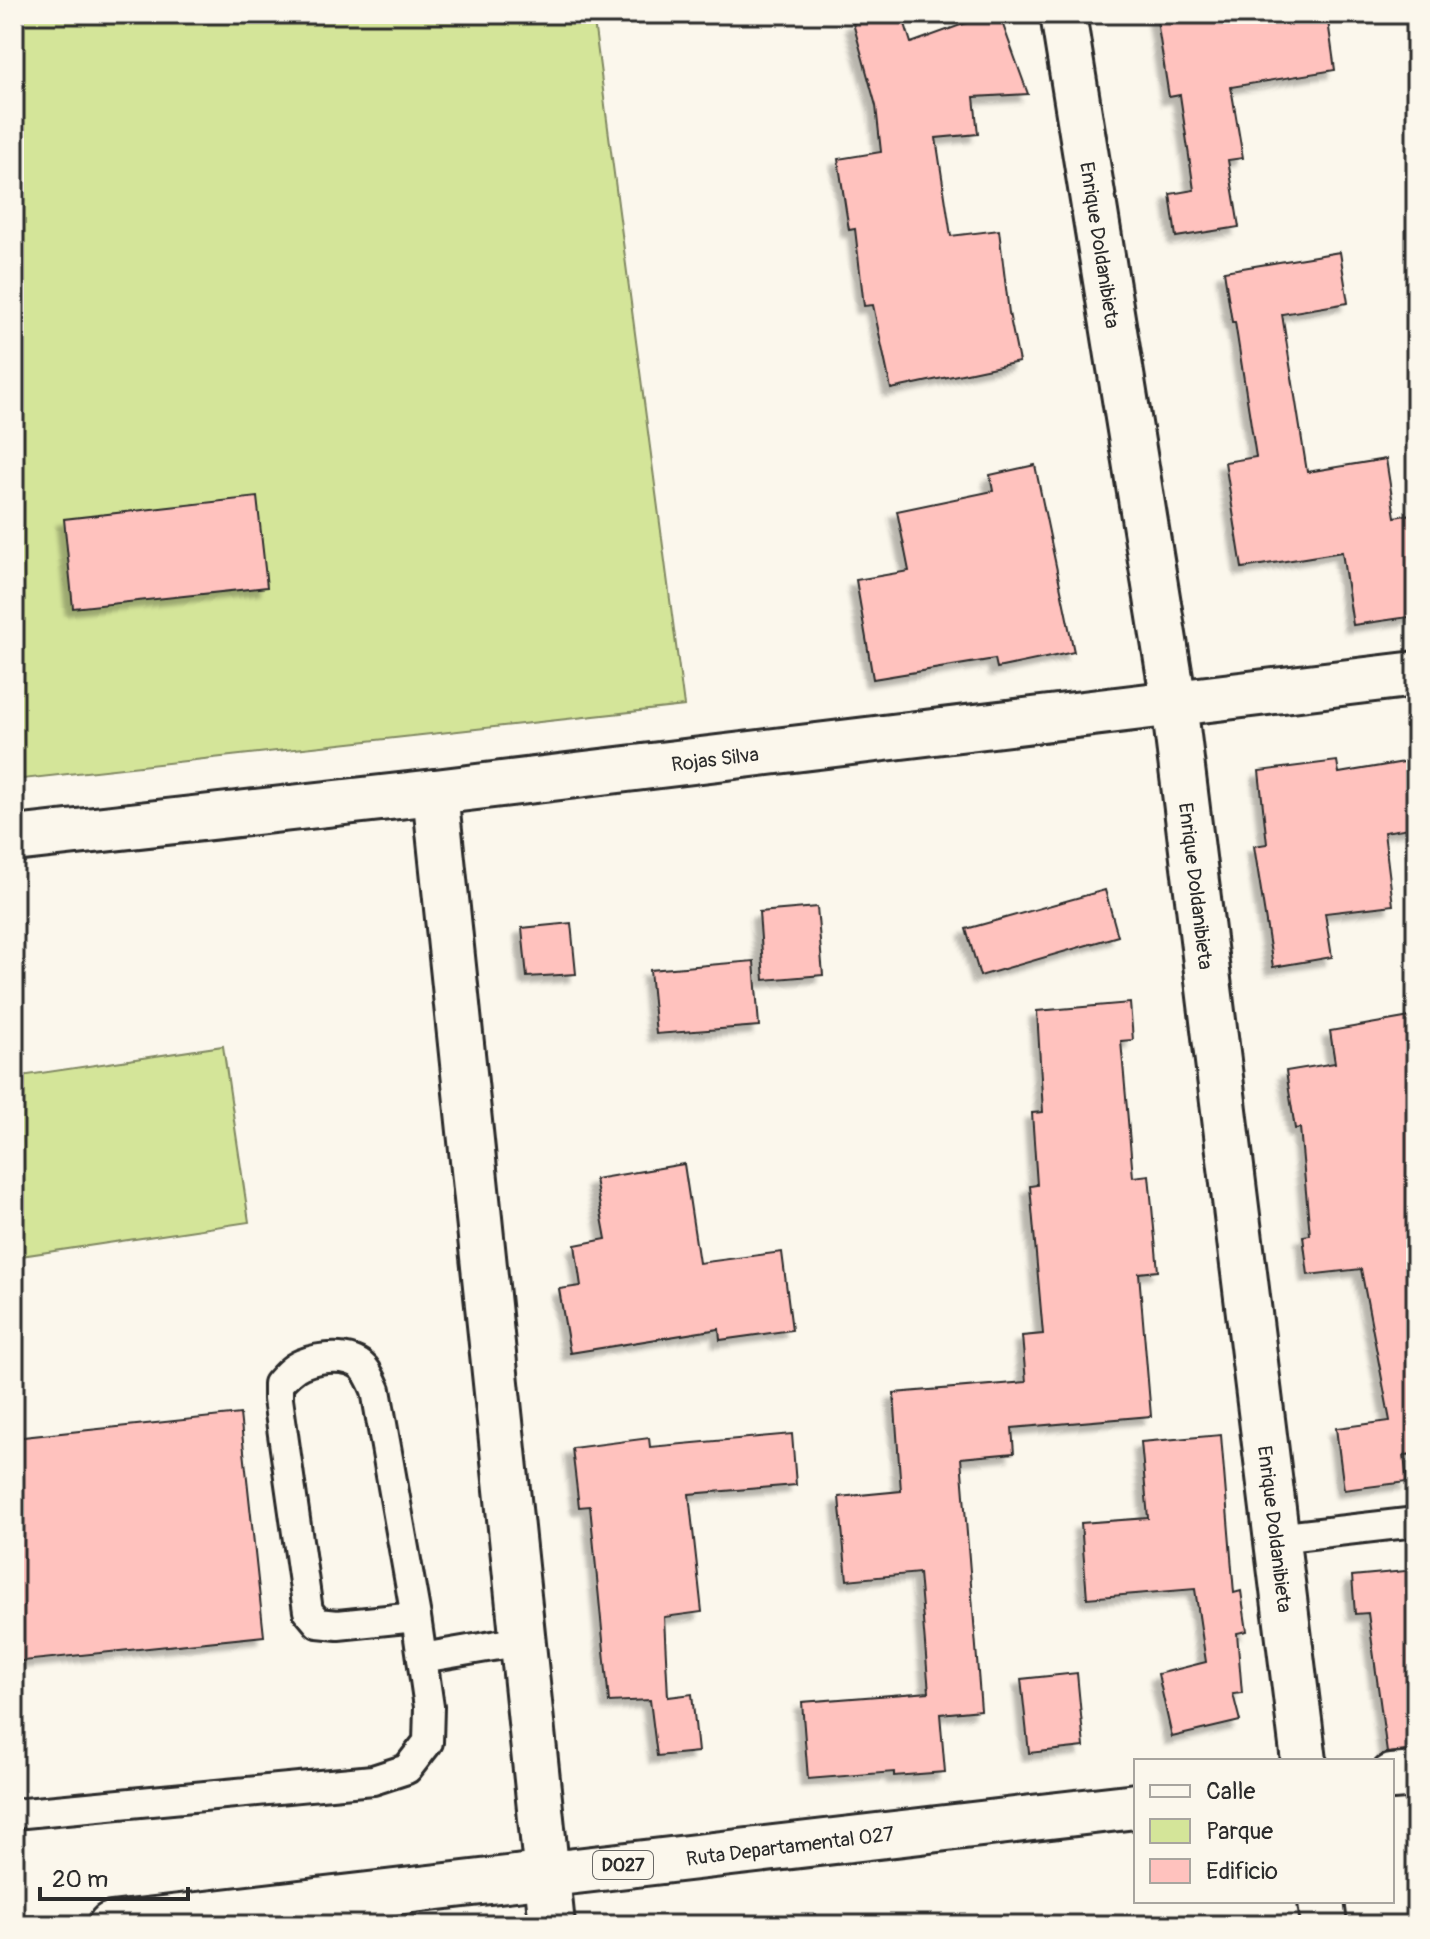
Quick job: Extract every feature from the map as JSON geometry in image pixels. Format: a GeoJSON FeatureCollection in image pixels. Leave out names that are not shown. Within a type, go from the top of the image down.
{"type":"FeatureCollection","features":[{"type":"Feature","properties":{"kind":"street","name":"Enrique Doldanibieta"},"geometry":{"type":"LineString","coordinates":[[1063,14],[1174,703],[1304,1759]]}},
{"type":"Feature","properties":{"kind":"street","name":"Rojas Silva"},"geometry":{"type":"LineString","coordinates":[[14,839],[435,792],[1416,674]]}},
{"type":"Feature","properties":{"kind":"street"},"geometry":{"type":"LineString","coordinates":[[435,792],[552,1925]]}},
{"type":"Feature","properties":{"kind":"street"},"geometry":{"type":"LineString","coordinates":[[1394,1777],[1416,1775]]}},
{"type":"Feature","properties":{"kind":"street","name":"Ruta Departamental 027"},"geometry":{"type":"LineString","coordinates":[[111,1925],[1134,1806]]}},
{"type":"Feature","properties":{"kind":"street"},"geometry":{"type":"LineString","coordinates":[[1321,1903],[1324,1925]]}},
{"type":"Feature","properties":{"kind":"lane"},"geometry":{"type":"LineString","coordinates":[[14,1814],[373,1780],[407,1769],[428,1742],[429,1707],[416,1617],[376,1390],[363,1366],[351,1359],[323,1359],[301,1364],[288,1372],[278,1384],[278,1399],[308,1611],[318,1623],[338,1625],[416,1617]]}},
{"type":"Feature","properties":{"kind":"lane"},"geometry":{"type":"LineString","coordinates":[[1276,1538],[1416,1522]]}},
{"type":"Feature","properties":{"kind":"lane"},"geometry":{"type":"LineString","coordinates":[[422,1658],[522,1641]]}},
{"type":"Feature","properties":{"kind":"green space"},"geometry":{"type":"Polygon","coordinates":[[[14,14],[593,14],[684,706],[14,780],[14,14]]]}},
{"type":"Feature","properties":{"kind":"green space"},"geometry":{"type":"Polygon","coordinates":[[[223,1046],[249,1222],[14,1257],[14,1077],[223,1046]]]}},
{"type":"Feature","properties":{"kind":"building"},"geometry":{"type":"Polygon","coordinates":[[[887,14],[902,14],[911,43],[991,14],[999,14],[1028,94],[974,97],[978,134],[936,138],[951,236],[999,230],[1009,313],[1019,362],[891,389],[873,305],[864,306],[855,229],[849,230],[838,159],[881,152],[876,106],[853,23],[887,14]]]}},
{"type":"Feature","properties":{"kind":"building"},"geometry":{"type":"Polygon","coordinates":[[[1156,14],[1327,14],[1335,70],[1231,87],[1243,158],[1228,160],[1239,227],[1176,237],[1170,194],[1194,190],[1180,95],[1169,97],[1156,14]]]}},
{"type":"Feature","properties":{"kind":"building"},"geometry":{"type":"Polygon","coordinates":[[[1340,252],[1348,303],[1282,314],[1307,472],[1386,459],[1395,517],[1416,513],[1416,616],[1353,625],[1342,552],[1242,568],[1225,462],[1256,457],[1224,271],[1340,252]]]}},
{"type":"Feature","properties":{"kind":"building"},"geometry":{"type":"Polygon","coordinates":[[[1035,465],[1074,652],[997,668],[995,659],[873,679],[856,580],[909,571],[897,511],[993,491],[990,475],[1035,465]]]}},
{"type":"Feature","properties":{"kind":"building"},"geometry":{"type":"Polygon","coordinates":[[[257,497],[267,587],[73,608],[64,519],[257,497]]]}},
{"type":"Feature","properties":{"kind":"building"},"geometry":{"type":"Polygon","coordinates":[[[1416,760],[1416,827],[1384,832],[1393,905],[1325,913],[1332,957],[1273,967],[1254,846],[1267,844],[1259,771],[1337,761],[1339,773],[1416,760]]]}},
{"type":"Feature","properties":{"kind":"building"},"geometry":{"type":"Polygon","coordinates":[[[1105,890],[1118,936],[980,976],[966,929],[1105,890]]]}},
{"type":"Feature","properties":{"kind":"building"},"geometry":{"type":"Polygon","coordinates":[[[817,907],[823,975],[764,980],[759,912],[817,907]]]}},
{"type":"Feature","properties":{"kind":"building"},"geometry":{"type":"Polygon","coordinates":[[[571,923],[576,974],[527,977],[522,928],[571,923]]]}},
{"type":"Feature","properties":{"kind":"building"},"geometry":{"type":"Polygon","coordinates":[[[754,961],[759,1026],[656,1034],[650,970],[754,961]]]}},
{"type":"Feature","properties":{"kind":"building"},"geometry":{"type":"Polygon","coordinates":[[[1130,1003],[1133,1040],[1121,1041],[1133,1177],[1149,1175],[1158,1271],[1139,1273],[1151,1416],[1012,1428],[1014,1453],[961,1458],[981,1710],[940,1714],[945,1772],[894,1776],[894,1772],[808,1779],[802,1702],[929,1692],[919,1573],[847,1580],[839,1497],[901,1491],[894,1393],[1026,1382],[1022,1336],[1043,1334],[1030,1186],[1037,1185],[1032,1113],[1043,1112],[1037,1011],[1130,1003]]]}},
{"type":"Feature","properties":{"kind":"building"},"geometry":{"type":"Polygon","coordinates":[[[1416,1016],[1416,1454],[1404,1455],[1407,1482],[1344,1490],[1336,1428],[1390,1421],[1361,1269],[1308,1275],[1303,1236],[1310,1235],[1300,1128],[1295,1129],[1286,1071],[1335,1063],[1330,1031],[1416,1016]]]}},
{"type":"Feature","properties":{"kind":"building"},"geometry":{"type":"Polygon","coordinates":[[[684,1164],[699,1263],[782,1252],[792,1330],[720,1340],[719,1329],[570,1353],[559,1289],[581,1286],[575,1245],[606,1239],[595,1179],[684,1164]]]}},
{"type":"Feature","properties":{"kind":"building"},"geometry":{"type":"Polygon","coordinates":[[[240,1414],[264,1636],[14,1662],[14,1438],[240,1414]]]}},
{"type":"Feature","properties":{"kind":"building"},"geometry":{"type":"Polygon","coordinates":[[[792,1434],[796,1485],[689,1494],[702,1612],[664,1617],[668,1697],[692,1694],[698,1752],[657,1756],[650,1700],[609,1702],[590,1506],[579,1507],[572,1448],[649,1438],[650,1447],[792,1434]]]}},
{"type":"Feature","properties":{"kind":"building"},"geometry":{"type":"Polygon","coordinates":[[[1221,1435],[1234,1593],[1241,1591],[1247,1631],[1237,1633],[1242,1693],[1233,1694],[1240,1721],[1172,1737],[1158,1674],[1206,1662],[1195,1589],[1087,1598],[1081,1523],[1148,1518],[1141,1442],[1221,1435]]]}},
{"type":"Feature","properties":{"kind":"building"},"geometry":{"type":"Polygon","coordinates":[[[1416,1570],[1416,1750],[1387,1753],[1368,1613],[1355,1614],[1352,1576],[1416,1570]]]}},
{"type":"Feature","properties":{"kind":"building"},"geometry":{"type":"Polygon","coordinates":[[[1077,1673],[1084,1747],[1029,1753],[1021,1679],[1077,1673]]]}}]}
